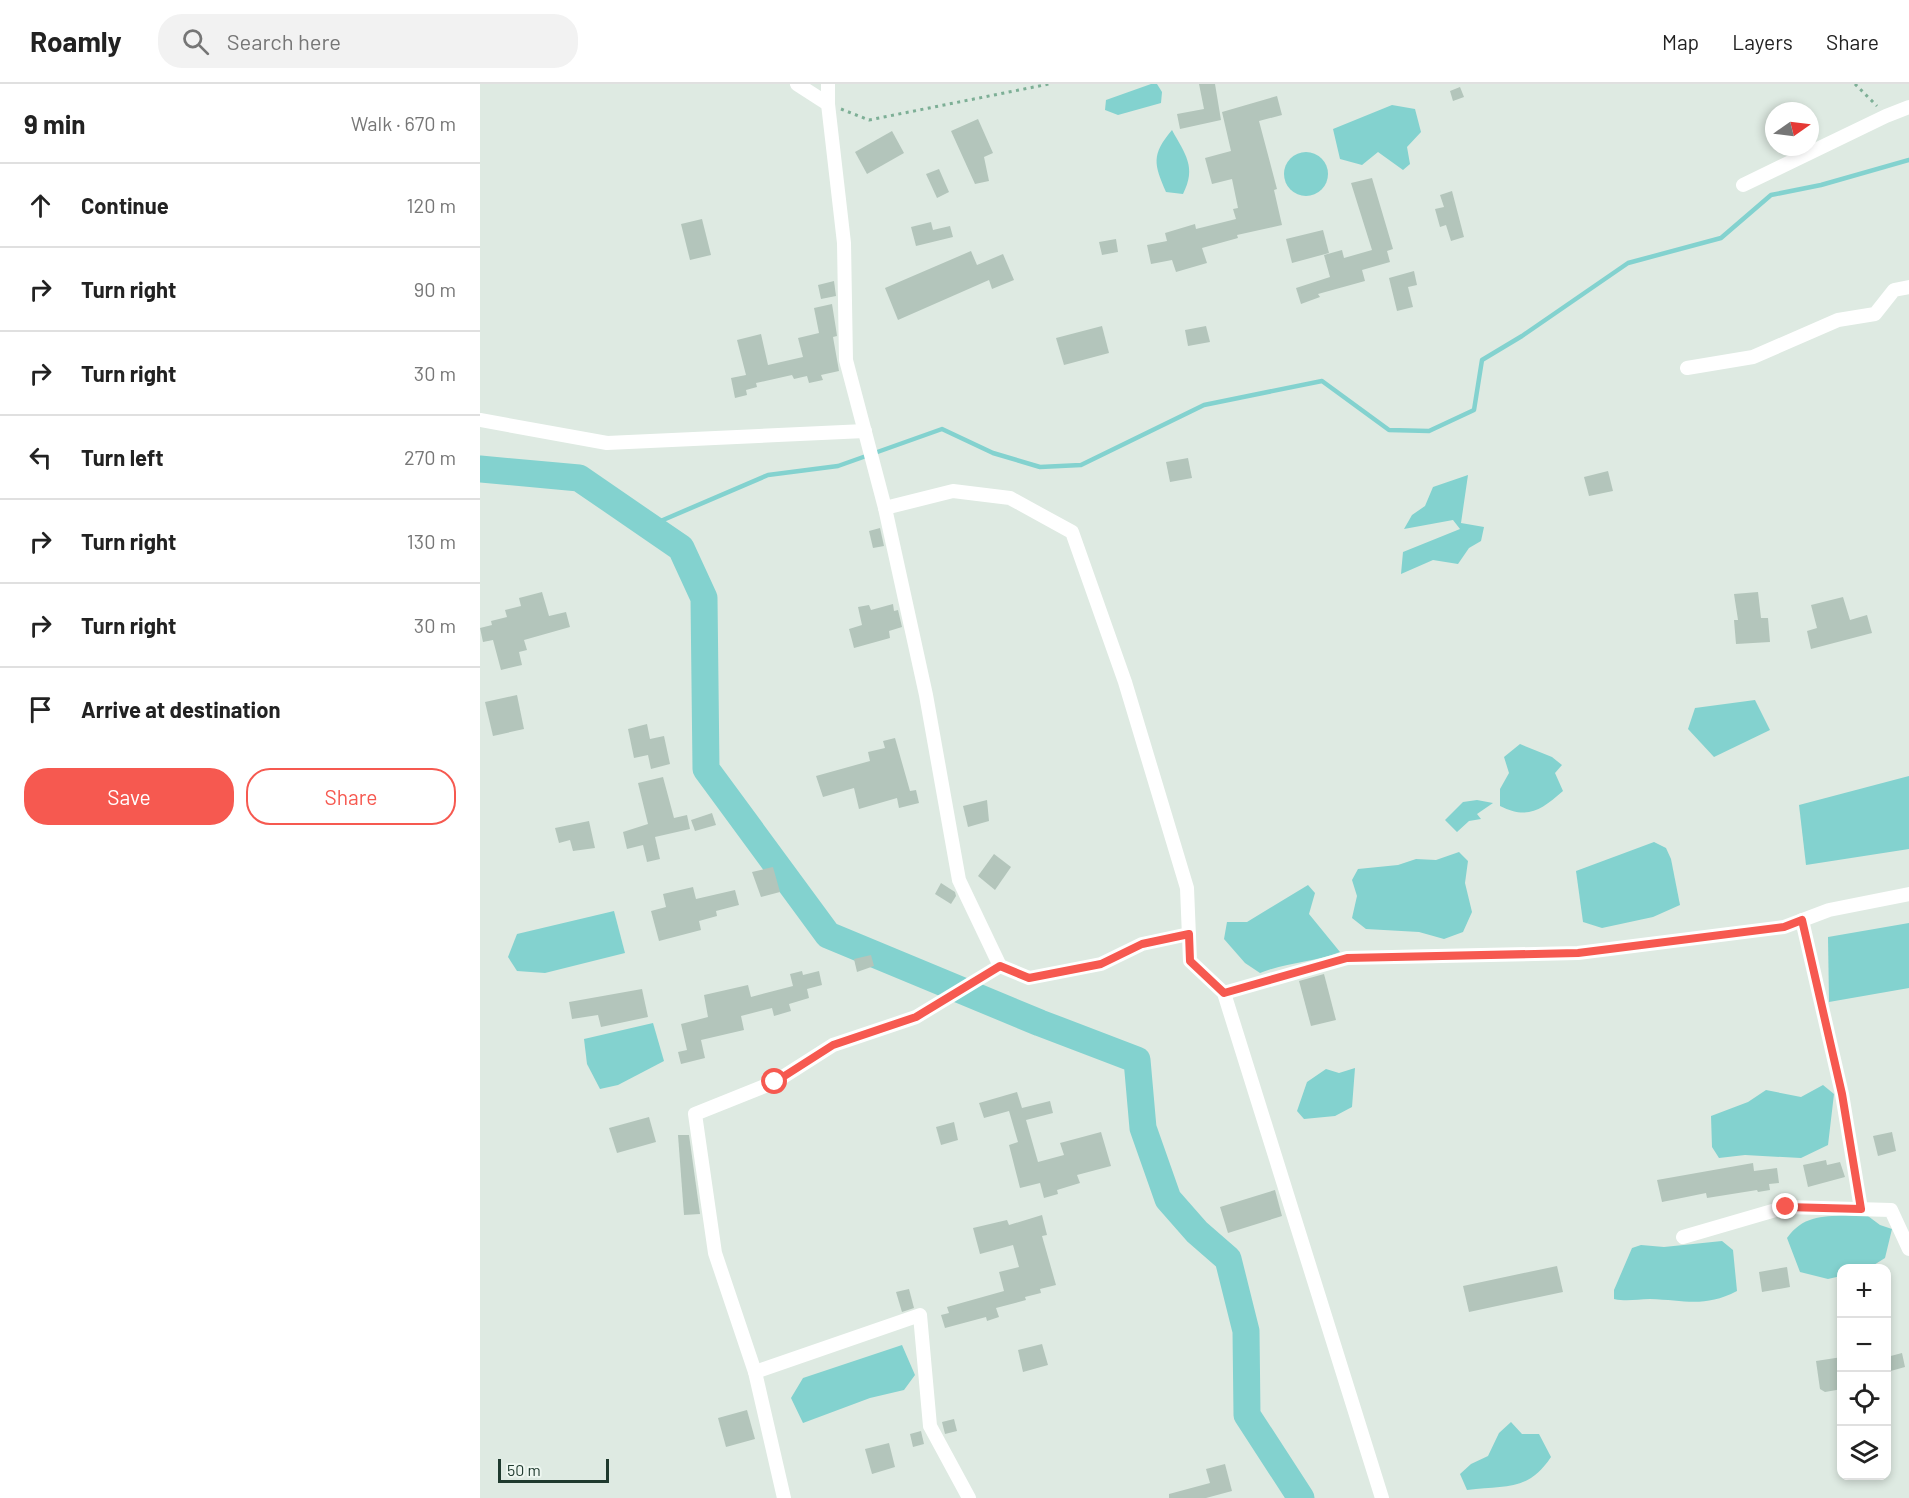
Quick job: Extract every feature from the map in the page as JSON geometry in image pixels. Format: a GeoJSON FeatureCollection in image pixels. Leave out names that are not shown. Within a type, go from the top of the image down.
{"type":"FeatureCollection","features":[{"type":"Feature","properties":{"kind":"street"},"geometry":{"type":"LineString","coordinates":[[797,84],[828,104]]}},
{"type":"Feature","properties":{"kind":"street"},"geometry":{"type":"LineString","coordinates":[[828,84],[828,104],[844,243],[846,360],[885,508],[926,695],[959,880],[1000,966],[1029,978],[1101,964],[1142,944],[1189,934]]}},
{"type":"Feature","properties":{"kind":"street"},"geometry":{"type":"LineString","coordinates":[[1743,185],[1909,107]]}},
{"type":"Feature","properties":{"kind":"street"},"geometry":{"type":"LineString","coordinates":[[1687,368],[1753,357],[1838,320],[1875,314],[1894,290],[1909,287]]}},
{"type":"Feature","properties":{"kind":"street"},"geometry":{"type":"LineString","coordinates":[[480,420],[607,443],[865,431]]}},
{"type":"Feature","properties":{"kind":"street"},"geometry":{"type":"LineString","coordinates":[[885,508],[953,491],[1010,498],[1072,532],[1125,682],[1184,877],[1187,888],[1190,961],[1224,993],[1382,1498]]}},
{"type":"Feature","properties":{"kind":"street"},"geometry":{"type":"LineString","coordinates":[[1224,993],[1347,958],[1578,953],[1784,927],[1829,910],[1909,894]]}},
{"type":"Feature","properties":{"kind":"street"},"geometry":{"type":"LineString","coordinates":[[1802,920],[1842,1094],[1861,1209]]}},
{"type":"Feature","properties":{"kind":"street"},"geometry":{"type":"LineString","coordinates":[[784,1498],[755,1372],[715,1253],[695,1114],[775,1082],[833,1045],[916,1017],[1000,966]]}},
{"type":"Feature","properties":{"kind":"street"},"geometry":{"type":"LineString","coordinates":[[1683,1237],[1786,1207],[1891,1210],[1909,1249]]}},
{"type":"Feature","properties":{"kind":"street"},"geometry":{"type":"LineString","coordinates":[[755,1372],[920,1315],[930,1426],[969,1498]]}},
{"type":"Feature","properties":{"kind":"path"},"geometry":{"type":"LineString","coordinates":[[828,104],[869,120],[1049,84]]}},
{"type":"Feature","properties":{"kind":"path"},"geometry":{"type":"LineString","coordinates":[[1856,84],[1886,116]]}},
{"type":"Feature","properties":{"kind":"water"},"geometry":{"type":"Polygon","coordinates":[[[1157,84],[1162,92],[1161,103],[1118,115],[1105,110],[1106,100],[1157,84]]]}},
{"type":"Feature","properties":{"kind":"water"},"geometry":{"type":"Polygon","coordinates":[[[1392,105],[1415,109],[1421,132],[1407,147],[1410,164],[1403,170],[1378,152],[1362,165],[1340,159],[1333,129],[1392,105]]]}},
{"type":"Feature","properties":{"kind":"water"},"geometry":{"type":"Polygon","coordinates":[[[1172,130],[1188,161],[1189,176],[1183,194],[1166,192],[1157,167],[1158,153],[1172,130]]]}},
{"type":"Feature","properties":{"kind":"water"},"geometry":{"type":"Polygon","coordinates":[[[1306,152],[1321,159],[1328,174],[1321,189],[1306,196],[1291,189],[1284,174],[1291,159],[1306,152]]]}},
{"type":"Feature","properties":{"kind":"water"},"geometry":{"type":"Polygon","coordinates":[[[1468,475],[1461,523],[1484,527],[1481,541],[1469,548],[1458,564],[1433,560],[1401,574],[1403,552],[1460,529],[1453,520],[1404,529],[1412,515],[1425,506],[1433,487],[1468,475]]]}},
{"type":"Feature","properties":{"kind":"water"},"geometry":{"type":"Polygon","coordinates":[[[1755,700],[1770,730],[1714,757],[1688,729],[1695,708],[1755,700]]]}},
{"type":"Feature","properties":{"kind":"water"},"geometry":{"type":"Polygon","coordinates":[[[1520,744],[1552,757],[1562,765],[1555,773],[1563,791],[1534,811],[1519,812],[1500,806],[1500,789],[1509,773],[1504,757],[1520,744]]]}},
{"type":"Feature","properties":{"kind":"water"},"geometry":{"type":"Polygon","coordinates":[[[1909,776],[1909,849],[1806,865],[1799,805],[1909,776]]]}},
{"type":"Feature","properties":{"kind":"water"},"geometry":{"type":"Polygon","coordinates":[[[1477,800],[1493,803],[1477,814],[1481,819],[1469,821],[1457,832],[1445,820],[1463,802],[1477,800]]]}},
{"type":"Feature","properties":{"kind":"water"},"geometry":{"type":"Polygon","coordinates":[[[1654,842],[1666,848],[1671,859],[1680,905],[1653,917],[1602,928],[1583,922],[1576,871],[1654,842]]]}},
{"type":"Feature","properties":{"kind":"water"},"geometry":{"type":"Polygon","coordinates":[[[1459,852],[1468,861],[1465,883],[1472,912],[1463,932],[1444,939],[1419,932],[1366,929],[1352,918],[1357,896],[1352,880],[1358,869],[1398,865],[1416,859],[1436,860],[1459,852]]]}},
{"type":"Feature","properties":{"kind":"water"},"geometry":{"type":"Polygon","coordinates":[[[1308,885],[1315,893],[1309,914],[1340,952],[1260,973],[1245,963],[1224,939],[1227,922],[1247,922],[1308,885]]]}},
{"type":"Feature","properties":{"kind":"water"},"geometry":{"type":"Polygon","coordinates":[[[614,911],[625,953],[545,973],[517,971],[508,957],[517,934],[614,911]]]}},
{"type":"Feature","properties":{"kind":"water"},"geometry":{"type":"Polygon","coordinates":[[[1909,923],[1909,988],[1829,1002],[1828,937],[1909,923]]]}},
{"type":"Feature","properties":{"kind":"water"},"geometry":{"type":"Polygon","coordinates":[[[653,1023],[664,1061],[618,1085],[600,1089],[587,1064],[584,1039],[653,1023]]]}},
{"type":"Feature","properties":{"kind":"water"},"geometry":{"type":"Polygon","coordinates":[[[1355,1068],[1352,1107],[1335,1116],[1304,1119],[1297,1111],[1307,1082],[1326,1069],[1339,1073],[1355,1068]]]}},
{"type":"Feature","properties":{"kind":"water"},"geometry":{"type":"Polygon","coordinates":[[[1823,1085],[1834,1094],[1828,1145],[1801,1158],[1745,1155],[1719,1158],[1712,1147],[1711,1116],[1748,1102],[1766,1090],[1801,1097],[1823,1085]]]}},
{"type":"Feature","properties":{"kind":"water"},"geometry":{"type":"Polygon","coordinates":[[[1868,1216],[1880,1225],[1892,1229],[1885,1258],[1875,1264],[1837,1264],[1837,1277],[1828,1279],[1800,1272],[1787,1238],[1799,1225],[1820,1217],[1868,1216]]]}},
{"type":"Feature","properties":{"kind":"water"},"geometry":{"type":"Polygon","coordinates":[[[1722,1241],[1733,1250],[1737,1291],[1714,1300],[1704,1301],[1614,1299],[1614,1290],[1632,1248],[1641,1245],[1664,1247],[1722,1241]]]}},
{"type":"Feature","properties":{"kind":"water"},"geometry":{"type":"Polygon","coordinates":[[[902,1345],[915,1375],[904,1390],[870,1398],[803,1423],[791,1398],[803,1378],[902,1345]]]}},
{"type":"Feature","properties":{"kind":"water"},"geometry":{"type":"Polygon","coordinates":[[[1511,1422],[1522,1434],[1539,1434],[1551,1457],[1534,1476],[1524,1482],[1504,1487],[1467,1490],[1460,1474],[1471,1464],[1488,1456],[1499,1433],[1511,1422]]]}},
{"type":"Feature","properties":{"kind":"building"},"geometry":{"type":"Polygon","coordinates":[[[1199,84],[1215,84],[1221,120],[1180,129],[1177,114],[1204,109],[1199,84]]]}},
{"type":"Feature","properties":{"kind":"building"},"geometry":{"type":"Polygon","coordinates":[[[1460,87],[1464,97],[1453,101],[1450,91],[1460,87]]]}},
{"type":"Feature","properties":{"kind":"building"},"geometry":{"type":"Polygon","coordinates":[[[1277,96],[1282,115],[1259,121],[1277,189],[1274,190],[1282,225],[1237,235],[1238,238],[1202,248],[1207,263],[1176,272],[1172,260],[1151,264],[1147,245],[1167,241],[1165,233],[1195,224],[1196,229],[1236,219],[1233,209],[1238,208],[1232,179],[1212,184],[1205,158],[1231,151],[1222,112],[1277,96]]]}},
{"type":"Feature","properties":{"kind":"building"},"geometry":{"type":"Polygon","coordinates":[[[978,119],[993,153],[984,157],[989,181],[975,184],[951,131],[978,119]]]}},
{"type":"Feature","properties":{"kind":"building"},"geometry":{"type":"Polygon","coordinates":[[[892,131],[904,153],[867,174],[855,152],[892,131]]]}},
{"type":"Feature","properties":{"kind":"building"},"geometry":{"type":"Polygon","coordinates":[[[939,169],[949,192],[937,198],[926,174],[939,169]]]}},
{"type":"Feature","properties":{"kind":"building"},"geometry":{"type":"Polygon","coordinates":[[[1372,178],[1393,249],[1387,251],[1390,262],[1362,270],[1365,281],[1318,294],[1320,297],[1301,304],[1296,288],[1330,277],[1324,255],[1342,250],[1344,258],[1372,250],[1351,183],[1372,178]]]}},
{"type":"Feature","properties":{"kind":"building"},"geometry":{"type":"Polygon","coordinates":[[[1452,191],[1464,237],[1451,241],[1446,225],[1440,227],[1435,209],[1444,207],[1440,195],[1452,191]]]}},
{"type":"Feature","properties":{"kind":"building"},"geometry":{"type":"Polygon","coordinates":[[[702,219],[711,255],[690,260],[681,224],[702,219]]]}},
{"type":"Feature","properties":{"kind":"building"},"geometry":{"type":"Polygon","coordinates":[[[931,222],[933,230],[950,226],[953,237],[916,246],[911,227],[931,222]]]}},
{"type":"Feature","properties":{"kind":"building"},"geometry":{"type":"Polygon","coordinates":[[[1323,230],[1329,253],[1292,263],[1286,239],[1323,230]]]}},
{"type":"Feature","properties":{"kind":"building"},"geometry":{"type":"Polygon","coordinates":[[[1116,239],[1118,252],[1102,255],[1099,242],[1116,239]]]}},
{"type":"Feature","properties":{"kind":"building"},"geometry":{"type":"Polygon","coordinates":[[[971,251],[977,265],[1003,254],[1014,280],[992,289],[989,280],[898,320],[885,288],[971,251]]]}},
{"type":"Feature","properties":{"kind":"building"},"geometry":{"type":"Polygon","coordinates":[[[1414,271],[1417,285],[1408,287],[1413,307],[1397,311],[1389,278],[1414,271]]]}},
{"type":"Feature","properties":{"kind":"building"},"geometry":{"type":"Polygon","coordinates":[[[834,281],[836,296],[821,299],[818,285],[834,281]]]}},
{"type":"Feature","properties":{"kind":"building"},"geometry":{"type":"Polygon","coordinates":[[[832,304],[837,336],[833,337],[839,371],[821,375],[823,380],[809,383],[807,376],[794,379],[792,375],[756,383],[757,387],[746,390],[747,395],[735,398],[731,378],[746,375],[737,340],[761,334],[768,365],[803,357],[798,338],[819,333],[814,308],[832,304]]]}},
{"type":"Feature","properties":{"kind":"building"},"geometry":{"type":"Polygon","coordinates":[[[1102,326],[1109,353],[1064,365],[1056,338],[1102,326]]]}},
{"type":"Feature","properties":{"kind":"building"},"geometry":{"type":"Polygon","coordinates":[[[1206,326],[1210,342],[1188,346],[1185,330],[1206,326]]]}},
{"type":"Feature","properties":{"kind":"building"},"geometry":{"type":"Polygon","coordinates":[[[1188,458],[1192,478],[1170,482],[1166,462],[1188,458]]]}},
{"type":"Feature","properties":{"kind":"building"},"geometry":{"type":"Polygon","coordinates":[[[1608,471],[1613,491],[1589,496],[1584,477],[1608,471]]]}},
{"type":"Feature","properties":{"kind":"building"},"geometry":{"type":"Polygon","coordinates":[[[880,528],[884,546],[873,548],[869,531],[880,528]]]}},
{"type":"Feature","properties":{"kind":"building"},"geometry":{"type":"Polygon","coordinates":[[[542,592],[549,616],[566,612],[570,627],[524,640],[527,650],[519,652],[522,665],[501,670],[493,640],[483,642],[480,628],[492,625],[491,621],[507,617],[505,610],[521,606],[519,598],[542,592]]]}},
{"type":"Feature","properties":{"kind":"building"},"geometry":{"type":"Polygon","coordinates":[[[1758,592],[1761,618],[1768,618],[1770,642],[1736,644],[1734,620],[1738,620],[1734,594],[1758,592]]]}},
{"type":"Feature","properties":{"kind":"building"},"geometry":{"type":"Polygon","coordinates":[[[1843,597],[1850,620],[1867,615],[1872,633],[1811,649],[1807,631],[1817,628],[1811,605],[1843,597]]]}},
{"type":"Feature","properties":{"kind":"building"},"geometry":{"type":"Polygon","coordinates":[[[893,604],[894,611],[898,610],[902,627],[889,631],[890,638],[854,648],[849,629],[862,625],[858,607],[869,605],[871,610],[893,604]]]}},
{"type":"Feature","properties":{"kind":"building"},"geometry":{"type":"Polygon","coordinates":[[[517,695],[524,729],[493,736],[485,702],[517,695]]]}},
{"type":"Feature","properties":{"kind":"building"},"geometry":{"type":"Polygon","coordinates":[[[647,724],[650,739],[664,736],[670,764],[651,769],[648,755],[634,758],[628,729],[647,724]]]}},
{"type":"Feature","properties":{"kind":"building"},"geometry":{"type":"Polygon","coordinates":[[[895,738],[910,791],[916,790],[919,803],[899,808],[897,798],[859,809],[854,788],[823,797],[816,776],[870,761],[868,752],[885,748],[883,741],[895,738]]]}},
{"type":"Feature","properties":{"kind":"building"},"geometry":{"type":"Polygon","coordinates":[[[663,777],[674,818],[687,815],[690,829],[655,837],[660,859],[647,862],[643,845],[627,849],[623,832],[648,824],[638,783],[663,777]]]}},
{"type":"Feature","properties":{"kind":"building"},"geometry":{"type":"Polygon","coordinates":[[[987,800],[989,821],[968,827],[963,806],[987,800]]]}},
{"type":"Feature","properties":{"kind":"building"},"geometry":{"type":"Polygon","coordinates":[[[712,813],[716,825],[695,831],[691,820],[712,813]]]}},
{"type":"Feature","properties":{"kind":"building"},"geometry":{"type":"Polygon","coordinates":[[[589,821],[595,848],[573,851],[570,840],[559,843],[555,828],[589,821]]]}},
{"type":"Feature","properties":{"kind":"building"},"geometry":{"type":"Polygon","coordinates":[[[994,854],[1011,867],[995,890],[978,876],[994,854]]]}},
{"type":"Feature","properties":{"kind":"building"},"geometry":{"type":"Polygon","coordinates":[[[773,867],[780,892],[761,897],[752,872],[773,867]]]}},
{"type":"Feature","properties":{"kind":"building"},"geometry":{"type":"Polygon","coordinates":[[[941,883],[955,892],[956,896],[951,904],[935,894],[941,883]]]}},
{"type":"Feature","properties":{"kind":"building"},"geometry":{"type":"Polygon","coordinates":[[[693,887],[696,899],[735,890],[739,905],[716,911],[717,916],[699,921],[701,930],[659,941],[651,911],[666,907],[663,894],[693,887]]]}},
{"type":"Feature","properties":{"kind":"building"},"geometry":{"type":"Polygon","coordinates":[[[871,955],[874,966],[857,972],[854,959],[871,955]]]}},
{"type":"Feature","properties":{"kind":"building"},"geometry":{"type":"Polygon","coordinates":[[[802,971],[803,975],[819,971],[822,985],[807,989],[809,998],[789,1004],[791,1011],[774,1016],[772,1008],[741,1016],[744,1030],[701,1040],[705,1058],[681,1064],[678,1052],[687,1050],[681,1024],[708,1017],[704,995],[748,985],[751,997],[793,986],[790,974],[802,971]]]}},
{"type":"Feature","properties":{"kind":"building"},"geometry":{"type":"Polygon","coordinates":[[[1324,974],[1336,1020],[1311,1026],[1299,981],[1324,974]]]}},
{"type":"Feature","properties":{"kind":"building"},"geometry":{"type":"Polygon","coordinates":[[[642,989],[648,1017],[601,1027],[598,1015],[572,1019],[569,1002],[642,989]]]}},
{"type":"Feature","properties":{"kind":"building"},"geometry":{"type":"Polygon","coordinates":[[[1017,1092],[1022,1108],[1050,1101],[1053,1113],[1026,1120],[1038,1162],[1064,1155],[1060,1143],[1101,1132],[1111,1166],[1077,1175],[1080,1183],[1057,1190],[1058,1194],[1044,1198],[1040,1183],[1020,1188],[1009,1145],[1018,1142],[1009,1111],[984,1118],[979,1103],[1017,1092]]]}},
{"type":"Feature","properties":{"kind":"building"},"geometry":{"type":"Polygon","coordinates":[[[649,1117],[656,1142],[617,1153],[609,1128],[649,1117]]]}},
{"type":"Feature","properties":{"kind":"building"},"geometry":{"type":"Polygon","coordinates":[[[954,1122],[958,1140],[941,1145],[936,1127],[954,1122]]]}},
{"type":"Feature","properties":{"kind":"building"},"geometry":{"type":"Polygon","coordinates":[[[1892,1132],[1896,1151],[1878,1156],[1873,1136],[1892,1132]]]}},
{"type":"Feature","properties":{"kind":"building"},"geometry":{"type":"Polygon","coordinates":[[[678,1135],[689,1135],[700,1214],[684,1215],[678,1135]]]}},
{"type":"Feature","properties":{"kind":"building"},"geometry":{"type":"Polygon","coordinates":[[[1826,1160],[1827,1165],[1840,1162],[1845,1177],[1808,1187],[1803,1165],[1826,1160]]]}},
{"type":"Feature","properties":{"kind":"building"},"geometry":{"type":"Polygon","coordinates":[[[1753,1163],[1754,1171],[1777,1168],[1779,1183],[1769,1184],[1770,1190],[1758,1192],[1757,1190],[1707,1198],[1706,1193],[1662,1202],[1657,1180],[1753,1163]]]}},
{"type":"Feature","properties":{"kind":"building"},"geometry":{"type":"Polygon","coordinates":[[[1275,1190],[1282,1216],[1228,1233],[1220,1207],[1275,1190]]]}},
{"type":"Feature","properties":{"kind":"building"},"geometry":{"type":"Polygon","coordinates":[[[1042,1215],[1047,1235],[1042,1236],[1056,1285],[1040,1289],[1041,1293],[1025,1297],[1026,1300],[996,1308],[999,1317],[987,1321],[986,1317],[945,1328],[941,1315],[949,1313],[947,1307],[1004,1291],[999,1272],[1019,1267],[1013,1245],[980,1254],[973,1228],[1007,1220],[1009,1225],[1042,1215]]]}},
{"type":"Feature","properties":{"kind":"building"},"geometry":{"type":"Polygon","coordinates":[[[1557,1266],[1563,1292],[1469,1312],[1463,1286],[1557,1266]]]}},
{"type":"Feature","properties":{"kind":"building"},"geometry":{"type":"Polygon","coordinates":[[[1787,1267],[1790,1287],[1762,1292],[1759,1272],[1787,1267]]]}},
{"type":"Feature","properties":{"kind":"building"},"geometry":{"type":"Polygon","coordinates":[[[909,1289],[914,1308],[902,1312],[896,1292],[909,1289]]]}},
{"type":"Feature","properties":{"kind":"building"},"geometry":{"type":"Polygon","coordinates":[[[1042,1344],[1048,1365],[1023,1372],[1018,1350],[1042,1344]]]}},
{"type":"Feature","properties":{"kind":"building"},"geometry":{"type":"Polygon","coordinates":[[[1902,1353],[1905,1367],[1891,1371],[1891,1356],[1902,1353]]]}},
{"type":"Feature","properties":{"kind":"building"},"geometry":{"type":"Polygon","coordinates":[[[1837,1358],[1837,1390],[1825,1392],[1820,1389],[1816,1361],[1837,1358]]]}},
{"type":"Feature","properties":{"kind":"building"},"geometry":{"type":"Polygon","coordinates":[[[747,1410],[755,1439],[726,1447],[718,1418],[747,1410]]]}},
{"type":"Feature","properties":{"kind":"building"},"geometry":{"type":"Polygon","coordinates":[[[954,1419],[957,1431],[945,1434],[942,1422],[954,1419]]]}},
{"type":"Feature","properties":{"kind":"building"},"geometry":{"type":"Polygon","coordinates":[[[921,1431],[924,1444],[913,1447],[910,1434],[921,1431]]]}},
{"type":"Feature","properties":{"kind":"building"},"geometry":{"type":"Polygon","coordinates":[[[889,1443],[895,1467],[872,1474],[865,1449],[889,1443]]]}},
{"type":"Feature","properties":{"kind":"building"},"geometry":{"type":"Polygon","coordinates":[[[1225,1464],[1232,1491],[1206,1498],[1169,1498],[1169,1494],[1210,1483],[1206,1469],[1225,1464]]]}},
{"type":"Feature","properties":{"kind":"waterway"},"geometry":{"type":"LineString","coordinates":[[649,526],[768,475],[838,466],[942,429],[993,453],[1040,467],[1081,465],[1204,405],[1322,381],[1389,430],[1429,431],[1474,410],[1482,360],[1522,336],[1628,263],[1721,238],[1771,195],[1821,185],[1909,160]]}},
{"type":"Feature","properties":{"kind":"waterway"},"geometry":{"type":"LineString","coordinates":[[480,469],[579,478],[681,548],[704,598],[706,769],[828,935],[1040,1023],[1137,1060],[1143,1128],[1168,1199],[1197,1232],[1228,1259],[1246,1331],[1247,1415],[1301,1498]]}},
{"type":"Feature","properties":{"kind":"route"},"geometry":{"type":"LineString","coordinates":[[775,1082],[833,1045],[916,1017],[1000,966],[1029,978],[1101,964],[1142,944],[1189,934],[1190,961],[1224,993],[1347,958],[1538,952],[1578,953],[1784,927],[1802,920],[1842,1094],[1861,1209],[1786,1207]]}}]}
